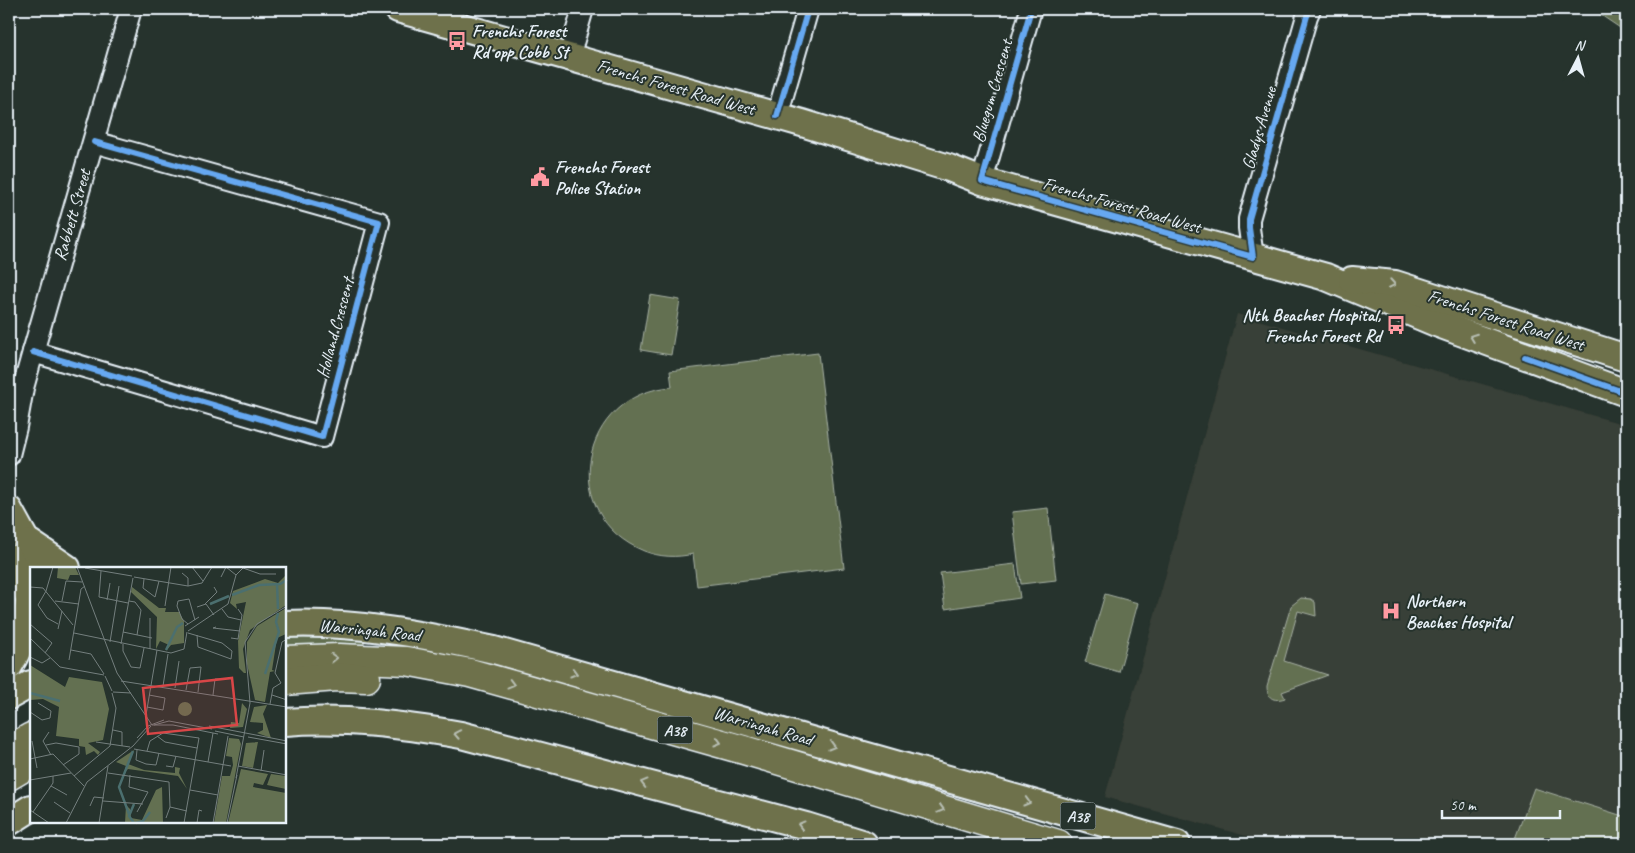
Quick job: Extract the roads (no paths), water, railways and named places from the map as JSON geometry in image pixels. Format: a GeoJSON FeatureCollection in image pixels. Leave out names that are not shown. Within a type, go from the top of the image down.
{"type":"FeatureCollection","features":[{"type":"Feature","properties":{"kind":"highway","name":"Warringah Road"},"geometry":{"type":"LineString","coordinates":[[286,660],[339,658],[406,661],[470,673],[744,750],[1058,844]]}},
{"type":"Feature","properties":{"kind":"highway","name":"A38"},"geometry":{"type":"LineString","coordinates":[[286,681],[337,677],[403,680],[475,692],[870,805],[991,844]]}},
{"type":"Feature","properties":{"kind":"highway"},"geometry":{"type":"LineString","coordinates":[[9,750],[30,737]]}},
{"type":"Feature","properties":{"kind":"highway"},"geometry":{"type":"LineString","coordinates":[[9,776],[30,764]]}},
{"type":"Feature","properties":{"kind":"main road","name":"Frenchs Forest Road West"},"geometry":{"type":"LineString","coordinates":[[398,9],[777,116],[949,168],[982,181],[1326,278],[1454,330],[1626,393]]}},
{"type":"Feature","properties":{"kind":"main road","name":"Frenchs Forest Road West"},"geometry":{"type":"LineString","coordinates":[[1326,278],[1395,284],[1626,358]]}},
{"type":"Feature","properties":{"kind":"main road"},"geometry":{"type":"LineString","coordinates":[[9,510],[30,599],[26,629],[9,666]]}},
{"type":"Feature","properties":{"kind":"main road"},"geometry":{"type":"LineString","coordinates":[[17,549],[40,567]]}},
{"type":"Feature","properties":{"kind":"main road"},"geometry":{"type":"LineString","coordinates":[[17,549],[64,567]]}},
{"type":"Feature","properties":{"kind":"main road"},"geometry":{"type":"LineString","coordinates":[[286,607],[345,610],[369,614],[429,628],[494,650]]}},
{"type":"Feature","properties":{"kind":"main road","name":"Warringah Road"},"geometry":{"type":"LineString","coordinates":[[286,624],[393,630],[422,634],[494,650],[1176,844]]}},
{"type":"Feature","properties":{"kind":"main road"},"geometry":{"type":"LineString","coordinates":[[9,696],[30,685]]}},
{"type":"Feature","properties":{"kind":"main road"},"geometry":{"type":"LineString","coordinates":[[286,722],[360,722],[412,727],[462,735],[797,824],[864,844]]}},
{"type":"Feature","properties":{"kind":"street","name":"Rabbett Street"},"geometry":{"type":"LineString","coordinates":[[9,455],[23,388],[130,9]]}},
{"type":"Feature","properties":{"kind":"street"},"geometry":{"type":"LineString","coordinates":[[569,57],[583,9]]}},
{"type":"Feature","properties":{"kind":"street"},"geometry":{"type":"LineString","coordinates":[[777,116],[808,9]]}},
{"type":"Feature","properties":{"kind":"street","name":"Bluegum Crescent"},"geometry":{"type":"LineString","coordinates":[[982,181],[1031,9]]}},
{"type":"Feature","properties":{"kind":"street","name":"Gladys Avenue"},"geometry":{"type":"LineString","coordinates":[[1253,257],[1249,219],[1310,9]]}},
{"type":"Feature","properties":{"kind":"street","name":"Holland Crescent"},"geometry":{"type":"LineString","coordinates":[[33,352],[322,437],[379,222],[94,142]]}},
{"type":"Feature","properties":{"kind":"place","name":"Frenchs Forest Rd opp Cobb St"},"geometry":{"type":"Point","coordinates":[457,41]}},
{"type":"Feature","properties":{"kind":"place","name":"Frenchs Forest Police Station"},"geometry":{"type":"Point","coordinates":[540,177]}},
{"type":"Feature","properties":{"kind":"place","name":"Nth Beaches Hospital, Frenchs Forest Rd"},"geometry":{"type":"Point","coordinates":[1396,325]}},
{"type":"Feature","properties":{"kind":"place","name":"Northern Beaches Hospital"},"geometry":{"type":"Point","coordinates":[1391,611]}}]}
